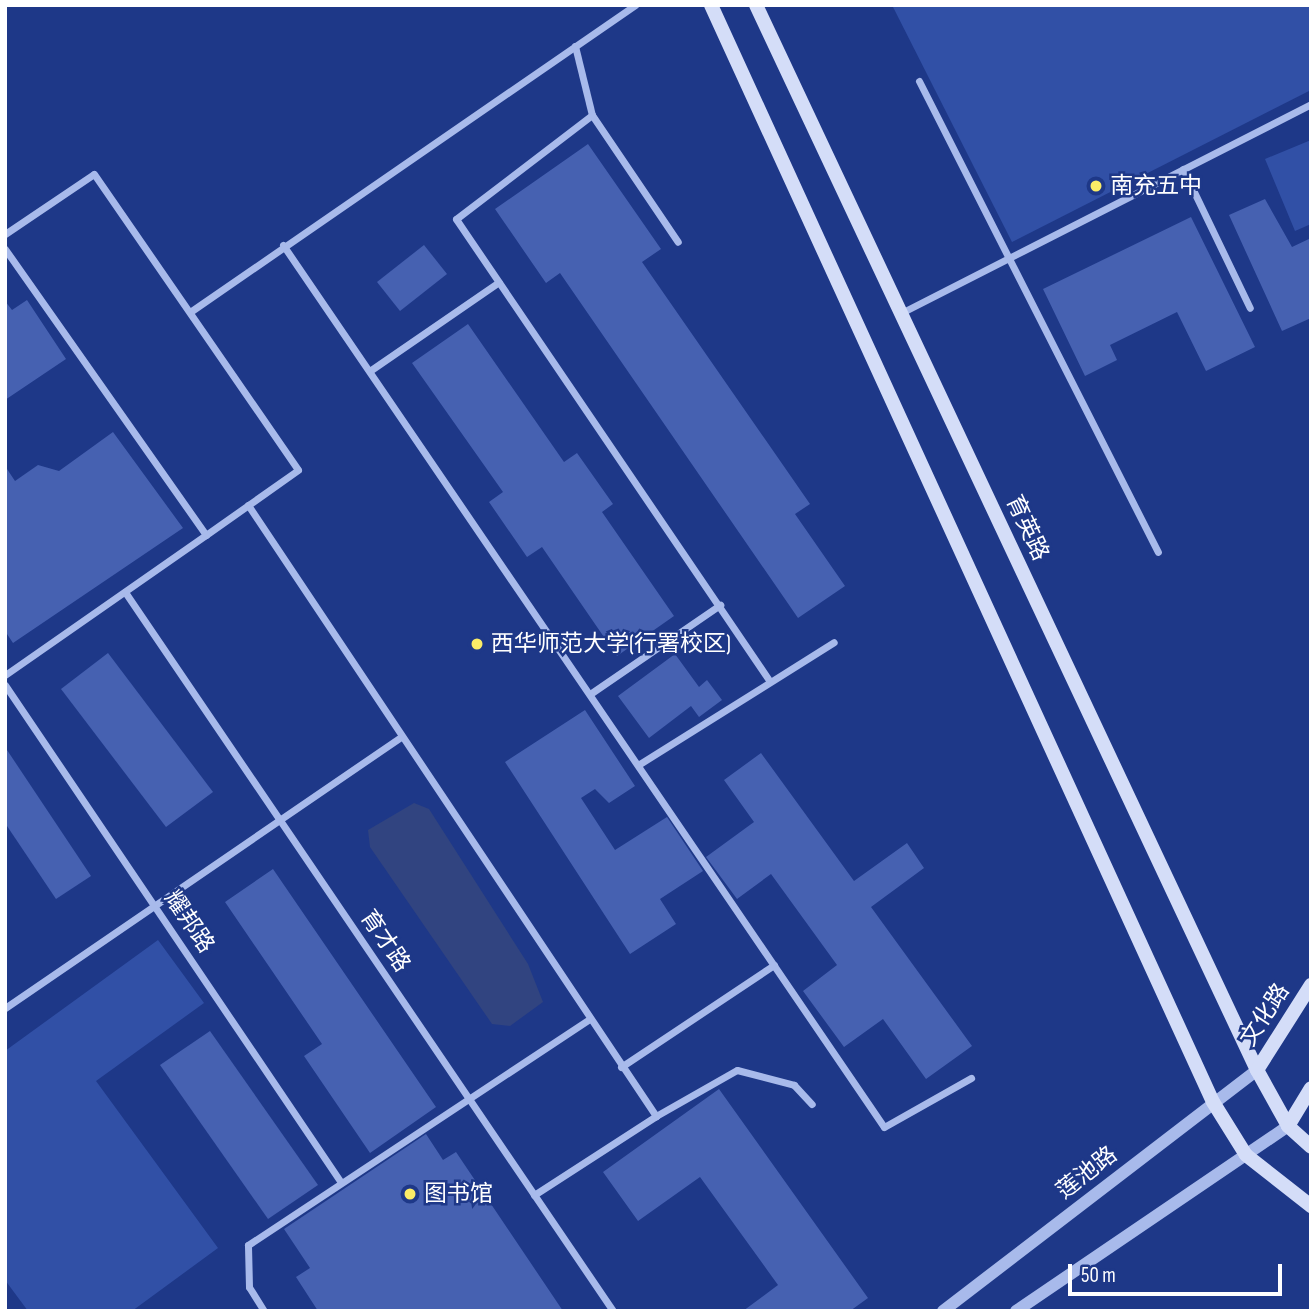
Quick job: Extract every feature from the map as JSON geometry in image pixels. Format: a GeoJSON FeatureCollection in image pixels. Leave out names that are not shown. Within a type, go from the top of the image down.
{"type":"FeatureCollection","features":[{"type":"Feature","properties":{"kind":"main road"},"geometry":{"type":"LineString","coordinates":[[711,5],[1213,1102],[1246,1155],[1311,1206]]}},
{"type":"Feature","properties":{"kind":"main road","name":"育英路"},"geometry":{"type":"LineString","coordinates":[[756,5],[1257,1069],[1288,1126],[1311,1147]]}},
{"type":"Feature","properties":{"kind":"main road","name":"文化路"},"geometry":{"type":"LineString","coordinates":[[1257,1069],[1311,985]]}},
{"type":"Feature","properties":{"kind":"main road"},"geometry":{"type":"LineString","coordinates":[[1288,1126],[1311,1088]]}},
{"type":"Feature","properties":{"kind":"street"},"geometry":{"type":"LineString","coordinates":[[190,312],[283,244],[635,5]]}},
{"type":"Feature","properties":{"kind":"street"},"geometry":{"type":"LineString","coordinates":[[575,46],[592,115],[678,243]]}},
{"type":"Feature","properties":{"kind":"street"},"geometry":{"type":"LineString","coordinates":[[919,81],[1006,259],[1158,552]]}},
{"type":"Feature","properties":{"kind":"street"},"geometry":{"type":"LineString","coordinates":[[901,313],[1311,104]]}},
{"type":"Feature","properties":{"kind":"street"},"geometry":{"type":"LineString","coordinates":[[592,115],[456,219],[769,680]]}},
{"type":"Feature","properties":{"kind":"street"},"geometry":{"type":"LineString","coordinates":[[1182,169],[1250,308]]}},
{"type":"Feature","properties":{"kind":"street"},"geometry":{"type":"LineString","coordinates":[[5,234],[94,174],[298,470],[5,675]]}},
{"type":"Feature","properties":{"kind":"street"},"geometry":{"type":"LineString","coordinates":[[283,244],[884,1127],[971,1078]]}},
{"type":"Feature","properties":{"kind":"street"},"geometry":{"type":"LineString","coordinates":[[5,249],[206,534]]}},
{"type":"Feature","properties":{"kind":"street"},"geometry":{"type":"LineString","coordinates":[[371,370],[499,282]]}},
{"type":"Feature","properties":{"kind":"street"},"geometry":{"type":"LineString","coordinates":[[248,505],[588,1020],[656,1116]]}},
{"type":"Feature","properties":{"kind":"street","name":"育才路"},"geometry":{"type":"LineString","coordinates":[[125,592],[612,1311]]}},
{"type":"Feature","properties":{"kind":"street"},"geometry":{"type":"LineString","coordinates":[[590,694],[720,605]]}},
{"type":"Feature","properties":{"kind":"street"},"geometry":{"type":"LineString","coordinates":[[638,765],[769,680],[834,642]]}},
{"type":"Feature","properties":{"kind":"street","name":"耀邦路"},"geometry":{"type":"LineString","coordinates":[[5,685],[340,1181]]}},
{"type":"Feature","properties":{"kind":"street"},"geometry":{"type":"LineString","coordinates":[[5,1008],[278,818],[401,737]]}},
{"type":"Feature","properties":{"kind":"street"},"geometry":{"type":"LineString","coordinates":[[621,1067],[774,965]]}},
{"type":"Feature","properties":{"kind":"street"},"geometry":{"type":"LineString","coordinates":[[264,1311],[248,1287],[248,1245],[340,1181],[588,1020]]}},
{"type":"Feature","properties":{"kind":"street","name":"莲池路"},"geometry":{"type":"LineString","coordinates":[[943,1311],[1257,1069]]}},
{"type":"Feature","properties":{"kind":"street"},"geometry":{"type":"LineString","coordinates":[[534,1195],[656,1116],[737,1070],[794,1085],[812,1104]]}},
{"type":"Feature","properties":{"kind":"street"},"geometry":{"type":"LineString","coordinates":[[1016,1311],[1288,1126]]}},
{"type":"Feature","properties":{"kind":"shaded area"},"geometry":{"type":"Polygon","coordinates":[[[892,5],[1311,5],[1311,90],[1012,242],[892,5]]]}},
{"type":"Feature","properties":{"kind":"shaded area"},"geometry":{"type":"Polygon","coordinates":[[[1311,140],[1311,224],[1295,231],[1265,159],[1311,140]]]}},
{"type":"Feature","properties":{"kind":"shaded area"},"geometry":{"type":"Polygon","coordinates":[[[414,803],[429,809],[528,964],[543,1002],[510,1026],[492,1024],[370,847],[368,830],[414,803]]]}},
{"type":"Feature","properties":{"kind":"shaded area"},"geometry":{"type":"Polygon","coordinates":[[[158,940],[204,1003],[96,1081],[218,1248],[132,1311],[28,1311],[5,1280],[5,1051],[158,940]]]}},
{"type":"Feature","properties":{"kind":"building"},"geometry":{"type":"Polygon","coordinates":[[[588,144],[661,249],[642,262],[810,504],[795,514],[845,586],[798,618],[560,273],[546,283],[495,209],[588,144]]]}},
{"type":"Feature","properties":{"kind":"building"},"geometry":{"type":"Polygon","coordinates":[[[1265,199],[1292,247],[1311,238],[1311,318],[1282,331],[1229,215],[1265,199]]]}},
{"type":"Feature","properties":{"kind":"building"},"geometry":{"type":"Polygon","coordinates":[[[1191,217],[1255,347],[1206,371],[1177,312],[1110,345],[1117,360],[1085,376],[1043,289],[1191,217]]]}},
{"type":"Feature","properties":{"kind":"building"},"geometry":{"type":"Polygon","coordinates":[[[424,245],[447,274],[400,311],[377,282],[424,245]]]}},
{"type":"Feature","properties":{"kind":"building"},"geometry":{"type":"Polygon","coordinates":[[[27,300],[66,359],[5,400],[5,301],[12,310],[27,300]]]}},
{"type":"Feature","properties":{"kind":"building"},"geometry":{"type":"Polygon","coordinates":[[[468,324],[564,462],[577,453],[613,504],[602,512],[674,616],[617,656],[542,547],[527,557],[489,502],[503,492],[412,363],[468,324]]]}},
{"type":"Feature","properties":{"kind":"building"},"geometry":{"type":"Polygon","coordinates":[[[113,432],[183,528],[13,643],[5,631],[5,466],[15,481],[38,465],[59,471],[113,432]]]}},
{"type":"Feature","properties":{"kind":"building"},"geometry":{"type":"Polygon","coordinates":[[[108,653],[213,792],[166,827],[61,689],[108,653]]]}},
{"type":"Feature","properties":{"kind":"building"},"geometry":{"type":"Polygon","coordinates":[[[675,654],[699,687],[707,680],[722,700],[699,717],[691,706],[649,738],[618,696],[675,654]]]}},
{"type":"Feature","properties":{"kind":"building"},"geometry":{"type":"Polygon","coordinates":[[[585,710],[635,786],[609,803],[595,789],[581,798],[615,850],[667,817],[703,871],[660,899],[676,924],[630,954],[505,762],[585,710]]]}},
{"type":"Feature","properties":{"kind":"building"},"geometry":{"type":"Polygon","coordinates":[[[5,747],[91,876],[56,899],[5,823],[5,747]]]}},
{"type":"Feature","properties":{"kind":"building"},"geometry":{"type":"Polygon","coordinates":[[[761,753],[854,881],[907,843],[924,868],[871,907],[972,1046],[926,1079],[883,1019],[844,1047],[803,991],[837,965],[771,874],[737,899],[706,857],[754,822],[724,780],[761,753]]]}},
{"type":"Feature","properties":{"kind":"building"},"geometry":{"type":"Polygon","coordinates":[[[273,869],[436,1107],[370,1153],[304,1056],[322,1044],[225,902],[273,869]]]}},
{"type":"Feature","properties":{"kind":"building"},"geometry":{"type":"Polygon","coordinates":[[[210,1031],[318,1185],[268,1219],[160,1065],[210,1031]]]}},
{"type":"Feature","properties":{"kind":"building"},"geometry":{"type":"Polygon","coordinates":[[[719,1089],[868,1298],[850,1311],[743,1311],[778,1285],[700,1177],[638,1221],[603,1172],[719,1089]]]}},
{"type":"Feature","properties":{"kind":"building","name":"图书馆"},"geometry":{"type":"Polygon","coordinates":[[[426,1134],[443,1160],[456,1152],[563,1311],[318,1311],[296,1277],[310,1268],[284,1229],[426,1134]]]}},
{"type":"Feature","properties":{"kind":"place","name":"南充五中"},"geometry":{"type":"Point","coordinates":[1096,186]}},
{"type":"Feature","properties":{"kind":"place","name":"西华师范大学(行署校区)"},"geometry":{"type":"Point","coordinates":[477,644]}},
{"type":"Feature","properties":{"kind":"place","name":"图书馆"},"geometry":{"type":"Point","coordinates":[410,1194]}}]}
